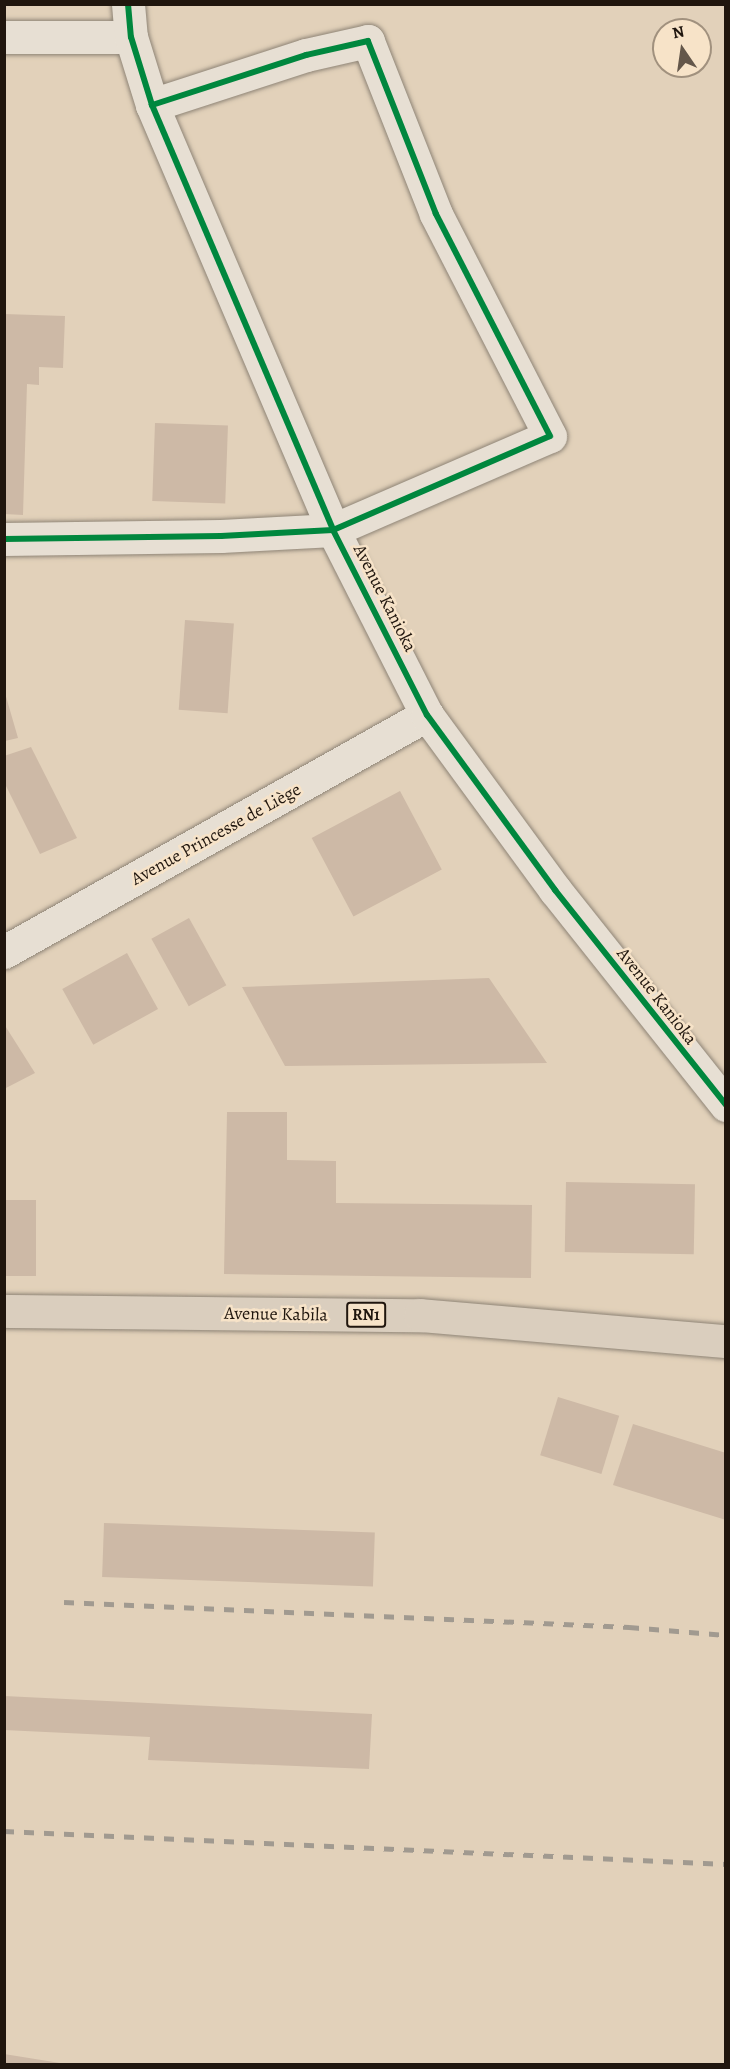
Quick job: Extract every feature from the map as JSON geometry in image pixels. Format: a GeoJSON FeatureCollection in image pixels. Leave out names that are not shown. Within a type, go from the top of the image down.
{"type":"FeatureCollection","features":[{"type":"Feature","properties":{"kind":"highway","name":"Avenue Kabila"},"geometry":{"type":"LineString","coordinates":[[4,1311],[420,1316],[726,1341]]}},
{"type":"Feature","properties":{"kind":"street","name":"Avenue Kanioka"},"geometry":{"type":"LineString","coordinates":[[128,4],[131,37],[152,105],[333,530],[427,715],[555,890],[726,1105]]}},
{"type":"Feature","properties":{"kind":"street"},"geometry":{"type":"LineString","coordinates":[[4,37],[131,37]]}},
{"type":"Feature","properties":{"kind":"street"},"geometry":{"type":"LineString","coordinates":[[4,539],[221,536],[333,530],[543,442],[550,431],[436,213],[368,41],[306,55],[152,105]]}},
{"type":"Feature","properties":{"kind":"street","name":"Avenue Princesse de Liège"},"geometry":{"type":"LineString","coordinates":[[4,952],[427,715]]}},
{"type":"Feature","properties":{"kind":"building"},"geometry":{"type":"Polygon","coordinates":[[[4,314],[65,316],[63,368],[39,367],[39,385],[27,384],[23,515],[4,514],[4,314]]]}},
{"type":"Feature","properties":{"kind":"building"},"geometry":{"type":"Polygon","coordinates":[[[155,423],[228,426],[225,504],[152,501],[155,423]]]}},
{"type":"Feature","properties":{"kind":"building"},"geometry":{"type":"Polygon","coordinates":[[[185,620],[234,623],[228,713],[179,710],[185,620]]]}},
{"type":"Feature","properties":{"kind":"building"},"geometry":{"type":"Polygon","coordinates":[[[5,693],[18,738],[5,741],[5,693]]]}},
{"type":"Feature","properties":{"kind":"building"},"geometry":{"type":"Polygon","coordinates":[[[31,747],[77,838],[40,854],[4,782],[4,756],[31,747]]]}},
{"type":"Feature","properties":{"kind":"building"},"geometry":{"type":"Polygon","coordinates":[[[400,791],[442,870],[353,917],[312,838],[400,791]]]}},
{"type":"Feature","properties":{"kind":"building"},"geometry":{"type":"Polygon","coordinates":[[[189,918],[226,985],[189,1006],[151,939],[189,918]]]}},
{"type":"Feature","properties":{"kind":"building"},"geometry":{"type":"Polygon","coordinates":[[[127,953],[158,1009],[93,1045],[62,989],[127,953]]]}},
{"type":"Feature","properties":{"kind":"building"},"geometry":{"type":"Polygon","coordinates":[[[489,978],[547,1063],[285,1066],[242,987],[489,978]]]}},
{"type":"Feature","properties":{"kind":"building"},"geometry":{"type":"Polygon","coordinates":[[[4,1024],[35,1073],[4,1089],[4,1024]]]}},
{"type":"Feature","properties":{"kind":"building"},"geometry":{"type":"Polygon","coordinates":[[[227,1112],[287,1112],[287,1160],[336,1161],[336,1203],[532,1205],[531,1278],[224,1274],[227,1112]]]}},
{"type":"Feature","properties":{"kind":"building"},"geometry":{"type":"Polygon","coordinates":[[[566,1182],[695,1184],[694,1254],[565,1252],[566,1182]]]}},
{"type":"Feature","properties":{"kind":"building"},"geometry":{"type":"Polygon","coordinates":[[[4,1200],[36,1200],[36,1276],[4,1276],[4,1200]]]}},
{"type":"Feature","properties":{"kind":"building"},"geometry":{"type":"Polygon","coordinates":[[[558,1397],[619,1416],[601,1474],[540,1455],[558,1397]]]}},
{"type":"Feature","properties":{"kind":"building"},"geometry":{"type":"Polygon","coordinates":[[[633,1424],[726,1453],[726,1520],[613,1485],[633,1424]]]}},
{"type":"Feature","properties":{"kind":"building"},"geometry":{"type":"Polygon","coordinates":[[[104,1523],[375,1532],[373,1586],[102,1577],[104,1523]]]}},
{"type":"Feature","properties":{"kind":"building"},"geometry":{"type":"Polygon","coordinates":[[[4,1696],[372,1714],[369,1769],[148,1760],[150,1737],[4,1730],[4,1696]]]}},
{"type":"Feature","properties":{"kind":"building"},"geometry":{"type":"Polygon","coordinates":[[[4,2054],[60,2063],[60,2064],[4,2064],[4,2054]]]}},
{"type":"Feature","properties":{"kind":"railway"},"geometry":{"type":"LineString","coordinates":[[64,1602],[629,1627],[726,1635]]}},
{"type":"Feature","properties":{"kind":"railway"},"geometry":{"type":"LineString","coordinates":[[4,1831],[726,1864]]}},
{"type":"Feature","properties":{"kind":"cycle path"},"geometry":{"type":"LineString","coordinates":[[128,4],[131,37],[152,105],[333,530],[427,715],[555,890],[726,1105]]}},
{"type":"Feature","properties":{"kind":"cycle path"},"geometry":{"type":"LineString","coordinates":[[4,539],[221,536],[333,530],[550,436],[436,214],[368,41],[306,55],[152,105]]}}]}
